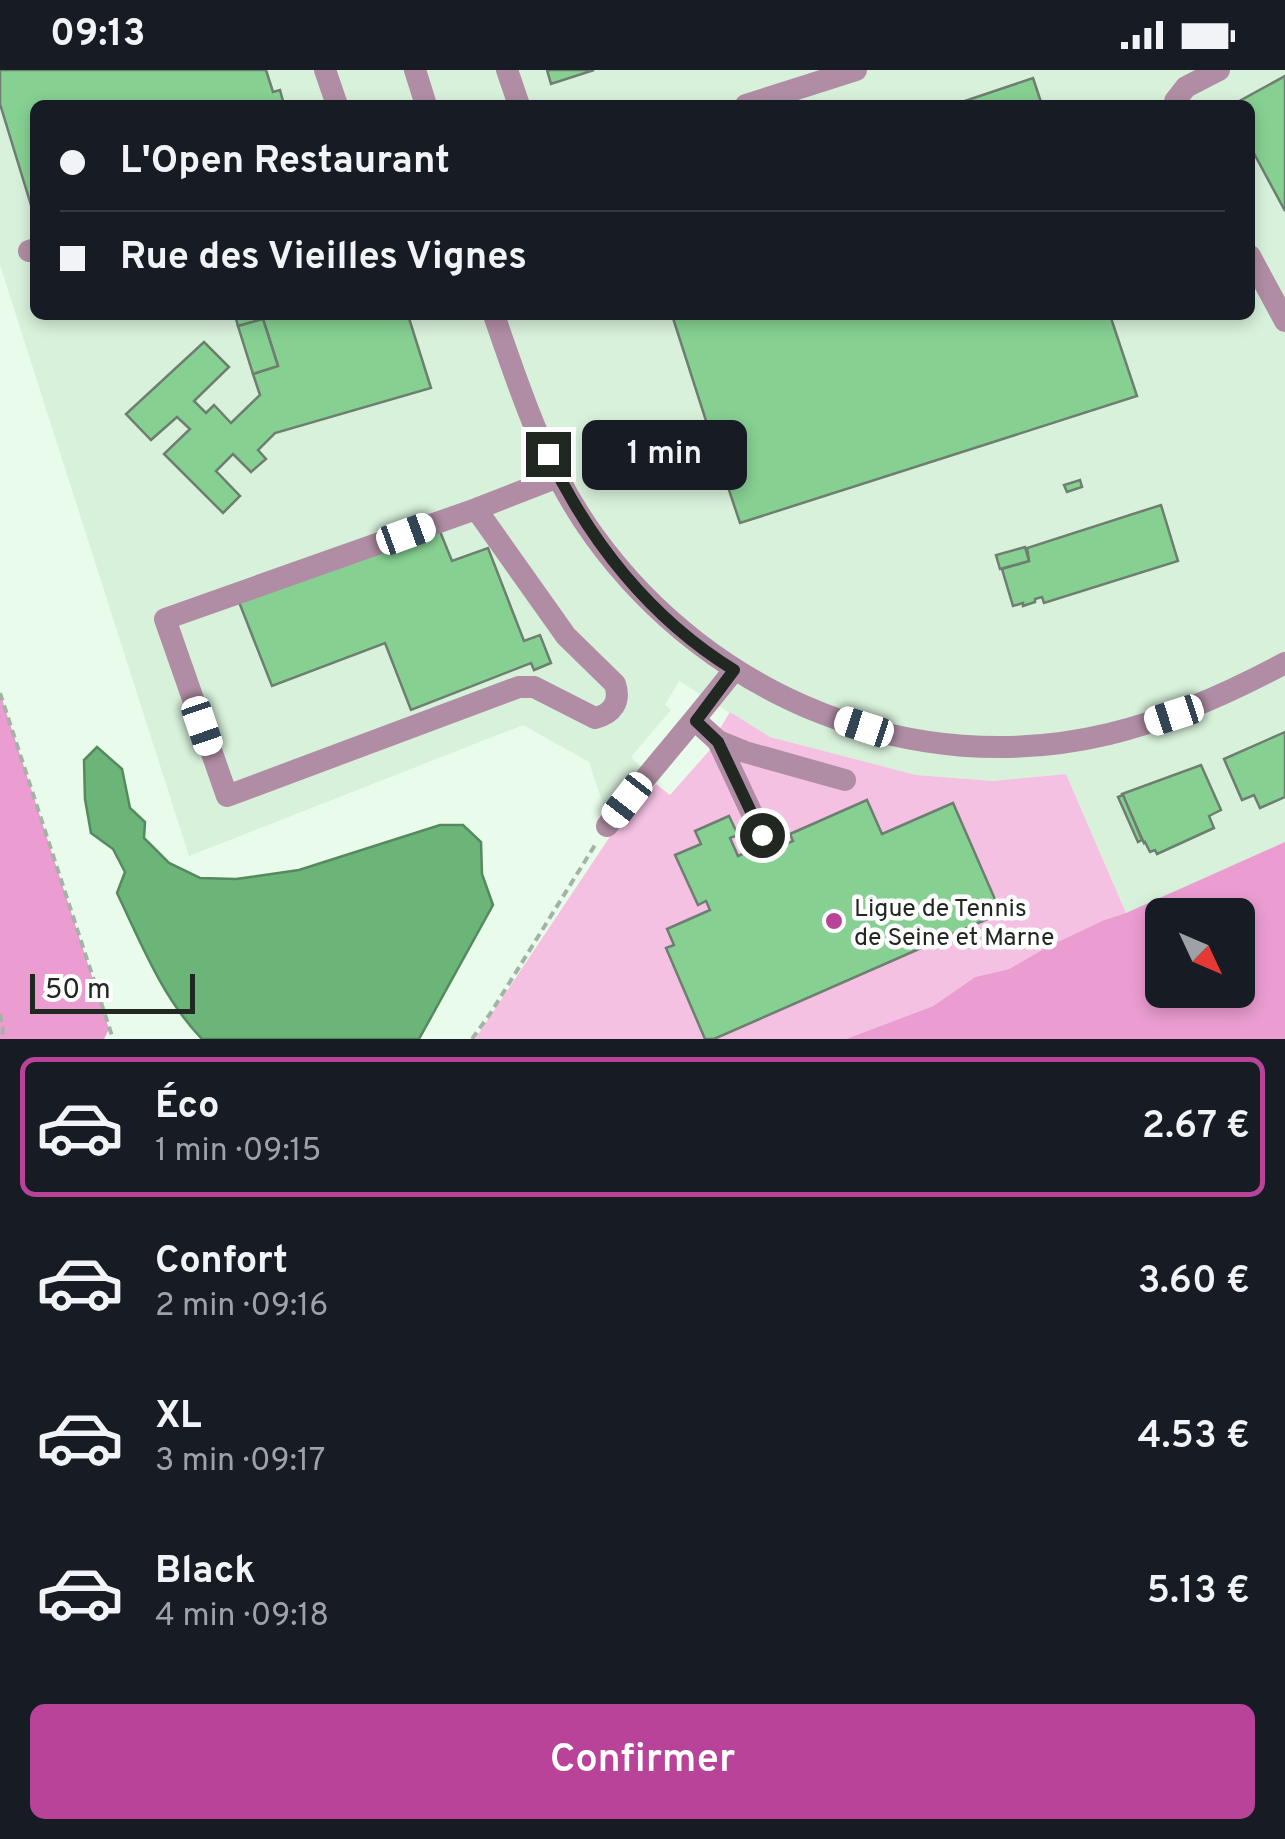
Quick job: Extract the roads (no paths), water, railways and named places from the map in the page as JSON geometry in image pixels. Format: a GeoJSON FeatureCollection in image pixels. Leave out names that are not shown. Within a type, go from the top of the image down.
{"type":"FeatureCollection","features":[{"type":"Feature","properties":{"kind":"street"},"geometry":{"type":"LineString","coordinates":[[325,70],[334,100]]}},
{"type":"Feature","properties":{"kind":"street"},"geometry":{"type":"LineString","coordinates":[[415,70],[424,100]]}},
{"type":"Feature","properties":{"kind":"street"},"geometry":{"type":"LineString","coordinates":[[507,70],[517,100]]}},
{"type":"Feature","properties":{"kind":"street"},"geometry":{"type":"LineString","coordinates":[[762,100],[856,70]]}},
{"type":"Feature","properties":{"kind":"street"},"geometry":{"type":"LineString","coordinates":[[1176,100],[1186,86],[1219,70]]}},
{"type":"Feature","properties":{"kind":"street"},"geometry":{"type":"LineString","coordinates":[[1255,265],[1285,320]]}},
{"type":"Feature","properties":{"kind":"street"},"geometry":{"type":"LineString","coordinates":[[496,320],[529,412],[558,476],[592,534],[632,583],[696,644],[786,698],[864,727],[925,741],[1022,746],[1081,740],[1134,728],[1200,704],[1285,664]]}},
{"type":"Feature","properties":{"kind":"street"},"geometry":{"type":"LineString","coordinates":[[476,509],[566,636],[615,684],[616,702],[607,714],[595,718],[534,687],[519,687],[226,796],[166,619],[558,476]]}},
{"type":"Feature","properties":{"kind":"street"},"geometry":{"type":"LineString","coordinates":[[607,826],[734,670]]}},
{"type":"Feature","properties":{"kind":"street"},"geometry":{"type":"LineString","coordinates":[[696,721],[718,742],[762,835]]}},
{"type":"Feature","properties":{"kind":"street"},"geometry":{"type":"LineString","coordinates":[[718,742],[844,780]]}},
{"type":"Feature","properties":{"kind":"place","name":"Ligue de Tennis de Seine et Marne"},"geometry":{"type":"Point","coordinates":[834,921]}}]}
